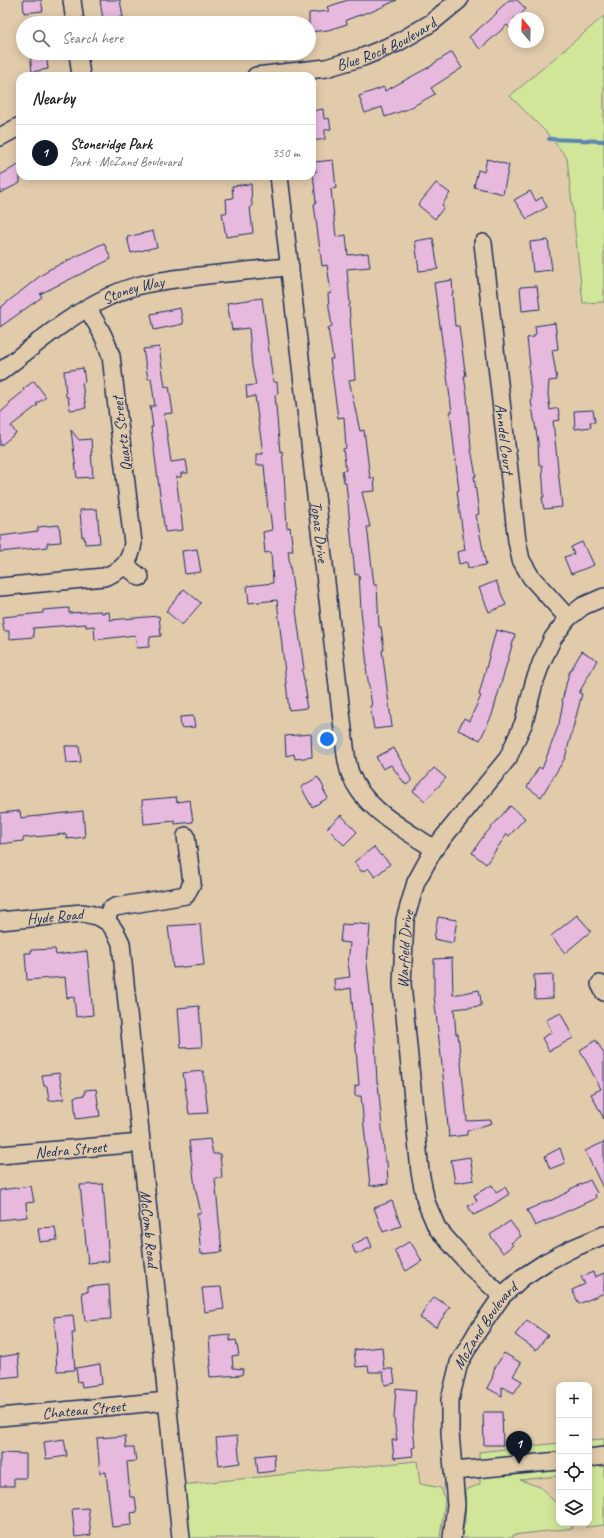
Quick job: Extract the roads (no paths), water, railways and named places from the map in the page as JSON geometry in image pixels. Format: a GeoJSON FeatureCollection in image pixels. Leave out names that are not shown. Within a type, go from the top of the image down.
{"type":"FeatureCollection","features":[{"type":"Feature","properties":{"kind":"street"},"geometry":{"type":"LineString","coordinates":[[72,0],[74,16]]}},
{"type":"Feature","properties":{"kind":"street","name":"Blue Rock Boulevard"},"geometry":{"type":"LineString","coordinates":[[295,72],[326,68],[363,57],[404,39],[431,23],[459,0]]}},
{"type":"Feature","properties":{"kind":"street"},"geometry":{"type":"LineString","coordinates":[[79,60],[80,72]]}},
{"type":"Feature","properties":{"kind":"street"},"geometry":{"type":"LineString","coordinates":[[0,137],[16,128]]}},
{"type":"Feature","properties":{"kind":"street","name":"Topaz Drive"},"geometry":{"type":"LineString","coordinates":[[279,180],[346,755],[351,774],[372,805],[434,849]]}},
{"type":"Feature","properties":{"kind":"street","name":"Anndel Court"},"geometry":{"type":"LineString","coordinates":[[483,243],[517,541],[522,560],[531,577],[568,618]]}},
{"type":"Feature","properties":{"kind":"street","name":"Stoney Way"},"geometry":{"type":"LineString","coordinates":[[0,372],[63,323],[111,295],[132,287],[154,282],[290,267]]}},
{"type":"Feature","properties":{"kind":"street","name":"Quartz Street"},"geometry":{"type":"LineString","coordinates":[[87,308],[101,330],[111,356],[133,543],[131,555],[126,565]]}},
{"type":"Feature","properties":{"kind":"street"},"geometry":{"type":"LineString","coordinates":[[0,587],[104,577],[116,573],[126,565],[140,577]]}},
{"type":"Feature","properties":{"kind":"street","name":"Warfield Drive"},"geometry":{"type":"LineString","coordinates":[[502,1296],[472,1268],[437,1228],[426,1202],[420,1172],[402,984],[405,920],[416,882],[434,849],[508,758],[524,722],[534,683],[553,638],[568,618],[584,606],[604,597]]}},
{"type":"Feature","properties":{"kind":"street"},"geometry":{"type":"LineString","coordinates":[[108,921],[110,910],[115,907],[186,895],[192,883],[186,836]]}},
{"type":"Feature","properties":{"kind":"street","name":"Hyde Road"},"geometry":{"type":"LineString","coordinates":[[0,921],[82,913],[95,915],[108,921]]}},
{"type":"Feature","properties":{"kind":"street","name":"McComb Road"},"geometry":{"type":"LineString","coordinates":[[108,921],[118,935],[123,951],[140,1143],[182,1538]]}},
{"type":"Feature","properties":{"kind":"street","name":"Nedra Street"},"geometry":{"type":"LineString","coordinates":[[0,1155],[140,1143]]}},
{"type":"Feature","properties":{"kind":"street","name":"McZand Boulevard"},"geometry":{"type":"LineString","coordinates":[[452,1538],[456,1505],[450,1433],[450,1400],[459,1363],[477,1332],[502,1296],[523,1277],[546,1262],[571,1249],[604,1235]]}},
{"type":"Feature","properties":{"kind":"street","name":"Chateau Street"},"geometry":{"type":"LineString","coordinates":[[0,1417],[167,1401]]}},
{"type":"Feature","properties":{"kind":"street"},"geometry":{"type":"LineString","coordinates":[[592,1458],[604,1456]]}},
{"type":"Feature","properties":{"kind":"street"},"geometry":{"type":"LineString","coordinates":[[454,1471],[556,1461]]}},
{"type":"Feature","properties":{"kind":"waterway"},"geometry":{"type":"LineString","coordinates":[[549,139],[604,141]]}},
{"type":"Feature","properties":{"kind":"place","name":"Stoneridge Park"},"geometry":{"type":"Point","coordinates":[519,1464]}}]}
